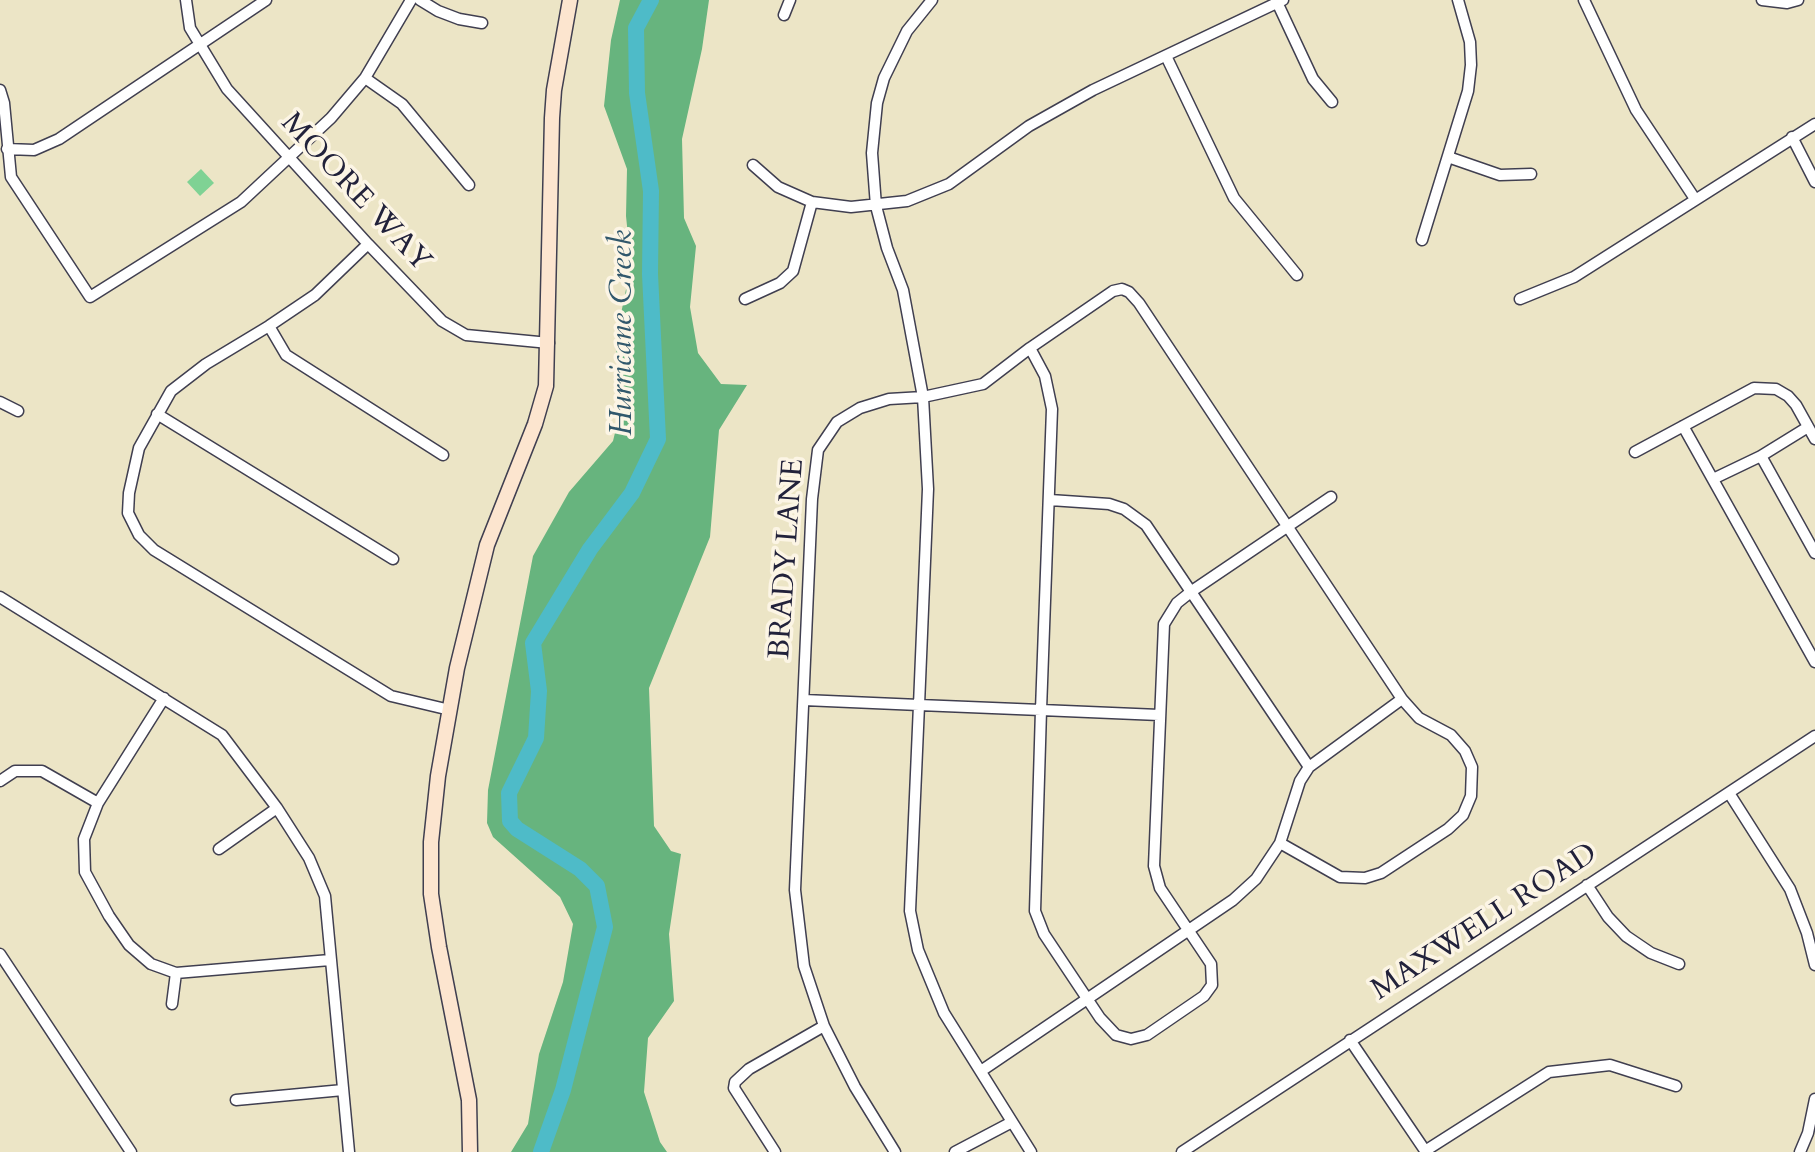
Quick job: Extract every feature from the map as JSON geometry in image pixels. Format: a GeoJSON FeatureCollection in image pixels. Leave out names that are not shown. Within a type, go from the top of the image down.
{"type":"FeatureCollection","features":[{"type":"Feature","properties":{"kind":"main road"},"geometry":{"type":"LineString","coordinates":[[470,1152],[469,1100],[431,894],[431,842],[438,776],[457,668],[487,545],[535,424],[546,386],[552,118],[570,0]]}},
{"type":"Feature","properties":{"kind":"street","name":"MOORE WAY"},"geometry":{"type":"LineString","coordinates":[[186,0],[190,28],[227,89],[442,321],[466,335],[549,343]]}},
{"type":"Feature","properties":{"kind":"street"},"geometry":{"type":"LineString","coordinates":[[7,149],[34,150],[59,139],[266,0]]}},
{"type":"Feature","properties":{"kind":"street"},"geometry":{"type":"LineString","coordinates":[[0,90],[11,177],[90,297],[241,202],[331,118],[365,78],[411,0]]}},
{"type":"Feature","properties":{"kind":"street"},"geometry":{"type":"LineString","coordinates":[[420,0],[459,19],[482,23]]}},
{"type":"Feature","properties":{"kind":"street"},"geometry":{"type":"LineString","coordinates":[[784,15],[790,0]]}},
{"type":"Feature","properties":{"kind":"street"},"geometry":{"type":"LineString","coordinates":[[932,0],[907,31],[893,56],[877,103],[872,153],[876,206],[903,290],[923,397],[928,489],[910,911],[918,950],[944,1013],[1031,1152]]}},
{"type":"Feature","properties":{"kind":"street"},"geometry":{"type":"LineString","coordinates":[[1422,240],[1468,91],[1471,65],[1466,22],[1458,0]]}},
{"type":"Feature","properties":{"kind":"street"},"geometry":{"type":"LineString","coordinates":[[1584,0],[1636,110],[1695,199]]}},
{"type":"Feature","properties":{"kind":"street"},"geometry":{"type":"LineString","coordinates":[[1762,0],[1787,3],[1798,0]]}},
{"type":"Feature","properties":{"kind":"street"},"geometry":{"type":"LineString","coordinates":[[753,165],[778,187],[812,202],[842,207],[907,201],[949,184],[1060,107],[1279,1],[1313,79],[1332,102]]}},
{"type":"Feature","properties":{"kind":"street"},"geometry":{"type":"LineString","coordinates":[[1166,56],[1234,198],[1297,275]]}},
{"type":"Feature","properties":{"kind":"street"},"geometry":{"type":"LineString","coordinates":[[365,78],[402,104],[469,185]]}},
{"type":"Feature","properties":{"kind":"street"},"geometry":{"type":"LineString","coordinates":[[1520,299],[1574,277],[1815,124]]}},
{"type":"Feature","properties":{"kind":"street"},"geometry":{"type":"LineString","coordinates":[[1792,137],[1815,182]]}},
{"type":"Feature","properties":{"kind":"street"},"geometry":{"type":"LineString","coordinates":[[1448,157],[1500,175],[1531,174]]}},
{"type":"Feature","properties":{"kind":"street"},"geometry":{"type":"LineString","coordinates":[[745,299],[780,283],[793,271],[812,202]]}},
{"type":"Feature","properties":{"kind":"street"},"geometry":{"type":"LineString","coordinates":[[368,244],[315,295],[206,364],[171,391],[139,448],[128,513],[139,535],[154,550],[391,696],[450,710]]}},
{"type":"Feature","properties":{"kind":"street","name":"BRADY LANE"},"geometry":{"type":"LineString","coordinates":[[895,1152],[855,1087],[824,1026],[804,966],[795,890],[812,499],[818,450],[837,422],[860,408],[889,399],[923,397],[983,384],[1113,291],[1122,289],[1139,303],[1287,526]]}},
{"type":"Feature","properties":{"kind":"street"},"geometry":{"type":"LineString","coordinates":[[269,326],[286,355],[443,455]]}},
{"type":"Feature","properties":{"kind":"street"},"geometry":{"type":"LineString","coordinates":[[1030,348],[1045,376],[1052,409],[1035,911],[1044,934],[1100,1018],[1116,1035],[1131,1039],[1147,1035],[1204,996],[1212,985],[1211,964],[1160,888],[1154,866],[1164,624],[1177,603],[1192,591],[1331,497]]}},
{"type":"Feature","properties":{"kind":"street"},"geometry":{"type":"LineString","coordinates":[[1635,452],[1739,394],[1767,387],[1788,396],[1815,439]]}},
{"type":"Feature","properties":{"kind":"street"},"geometry":{"type":"LineString","coordinates":[[0,402],[18,411]]}},
{"type":"Feature","properties":{"kind":"street"},"geometry":{"type":"LineString","coordinates":[[157,414],[393,559]]}},
{"type":"Feature","properties":{"kind":"street"},"geometry":{"type":"LineString","coordinates":[[1683,426],[1814,658]]}},
{"type":"Feature","properties":{"kind":"street"},"geometry":{"type":"LineString","coordinates":[[1713,479],[1761,456],[1808,427]]}},
{"type":"Feature","properties":{"kind":"street"},"geometry":{"type":"LineString","coordinates":[[1761,456],[1815,553]]}},
{"type":"Feature","properties":{"kind":"street"},"geometry":{"type":"LineString","coordinates":[[1050,500],[1095,502],[1124,509],[1146,525],[1309,767]]}},
{"type":"Feature","properties":{"kind":"street"},"geometry":{"type":"LineString","coordinates":[[1280,843],[1340,877],[1365,878],[1381,873],[1448,829],[1463,815],[1471,796],[1472,778],[1472,767],[1465,751],[1451,735],[1419,718],[1402,699],[1287,526]]}},
{"type":"Feature","properties":{"kind":"street"},"geometry":{"type":"LineString","coordinates":[[0,597],[222,735],[277,808],[309,858],[325,896],[349,1152]]}},
{"type":"Feature","properties":{"kind":"street"},"geometry":{"type":"LineString","coordinates":[[164,698],[98,803],[84,839],[85,872],[109,916],[129,945],[151,964],[176,973],[330,960]]}},
{"type":"Feature","properties":{"kind":"street"},"geometry":{"type":"LineString","coordinates":[[981,1071],[1233,900],[1256,879],[1280,843],[1300,781],[1309,767],[1402,699]]}},
{"type":"Feature","properties":{"kind":"street"},"geometry":{"type":"LineString","coordinates":[[804,700],[1159,715]]}},
{"type":"Feature","properties":{"kind":"street","name":"MAXWELL ROAD"},"geometry":{"type":"LineString","coordinates":[[1182,1152],[1815,736]]}},
{"type":"Feature","properties":{"kind":"street"},"geometry":{"type":"LineString","coordinates":[[0,781],[15,771],[42,771],[98,803]]}},
{"type":"Feature","properties":{"kind":"street"},"geometry":{"type":"LineString","coordinates":[[1729,793],[1790,889],[1815,965]]}},
{"type":"Feature","properties":{"kind":"street"},"geometry":{"type":"LineString","coordinates":[[219,849],[277,808]]}},
{"type":"Feature","properties":{"kind":"street"},"geometry":{"type":"LineString","coordinates":[[1587,885],[1608,917],[1626,936],[1651,953],[1679,964]]}},
{"type":"Feature","properties":{"kind":"street"},"geometry":{"type":"LineString","coordinates":[[0,954],[131,1152]]}},
{"type":"Feature","properties":{"kind":"street"},"geometry":{"type":"LineString","coordinates":[[172,1004],[176,973]]}},
{"type":"Feature","properties":{"kind":"street"},"geometry":{"type":"LineString","coordinates":[[775,1152],[738,1095],[735,1082],[749,1069],[824,1026]]}},
{"type":"Feature","properties":{"kind":"street"},"geometry":{"type":"LineString","coordinates":[[1350,1040],[1426,1152],[1549,1072],[1610,1065],[1676,1086]]}},
{"type":"Feature","properties":{"kind":"street"},"geometry":{"type":"LineString","coordinates":[[236,1100],[343,1090]]}},
{"type":"Feature","properties":{"kind":"street"},"geometry":{"type":"LineString","coordinates":[[1800,1152],[1808,1133],[1815,1099]]}},
{"type":"Feature","properties":{"kind":"street"},"geometry":{"type":"LineString","coordinates":[[955,1152],[1012,1122]]}},
{"type":"Feature","properties":{"kind":"green space"},"geometry":{"type":"Polygon","coordinates":[[[620,0],[709,0],[702,49],[682,139],[684,218],[696,246],[690,307],[698,353],[721,384],[747,385],[719,430],[710,537],[649,688],[654,826],[671,851],[681,854],[669,934],[674,1001],[648,1038],[644,1092],[660,1142],[667,1152],[511,1152],[528,1124],[539,1054],[563,982],[573,924],[560,897],[493,837],[487,823],[488,790],[533,556],[569,492],[613,441],[623,400],[615,343],[631,265],[626,216],[627,169],[604,106],[611,40],[620,0]]]}},
{"type":"Feature","properties":{"kind":"green space"},"geometry":{"type":"Polygon","coordinates":[[[201,169],[214,183],[200,196],[187,182],[201,169]]]}},
{"type":"Feature","properties":{"kind":"waterway","name":"Hurricane Creek"},"geometry":{"type":"LineString","coordinates":[[541,1152],[563,1090],[605,927],[597,886],[580,869],[517,829],[510,821],[509,793],[536,738],[539,691],[533,643],[590,549],[632,493],[658,439],[650,274],[651,191],[637,93],[636,28],[651,0]]}}]}
